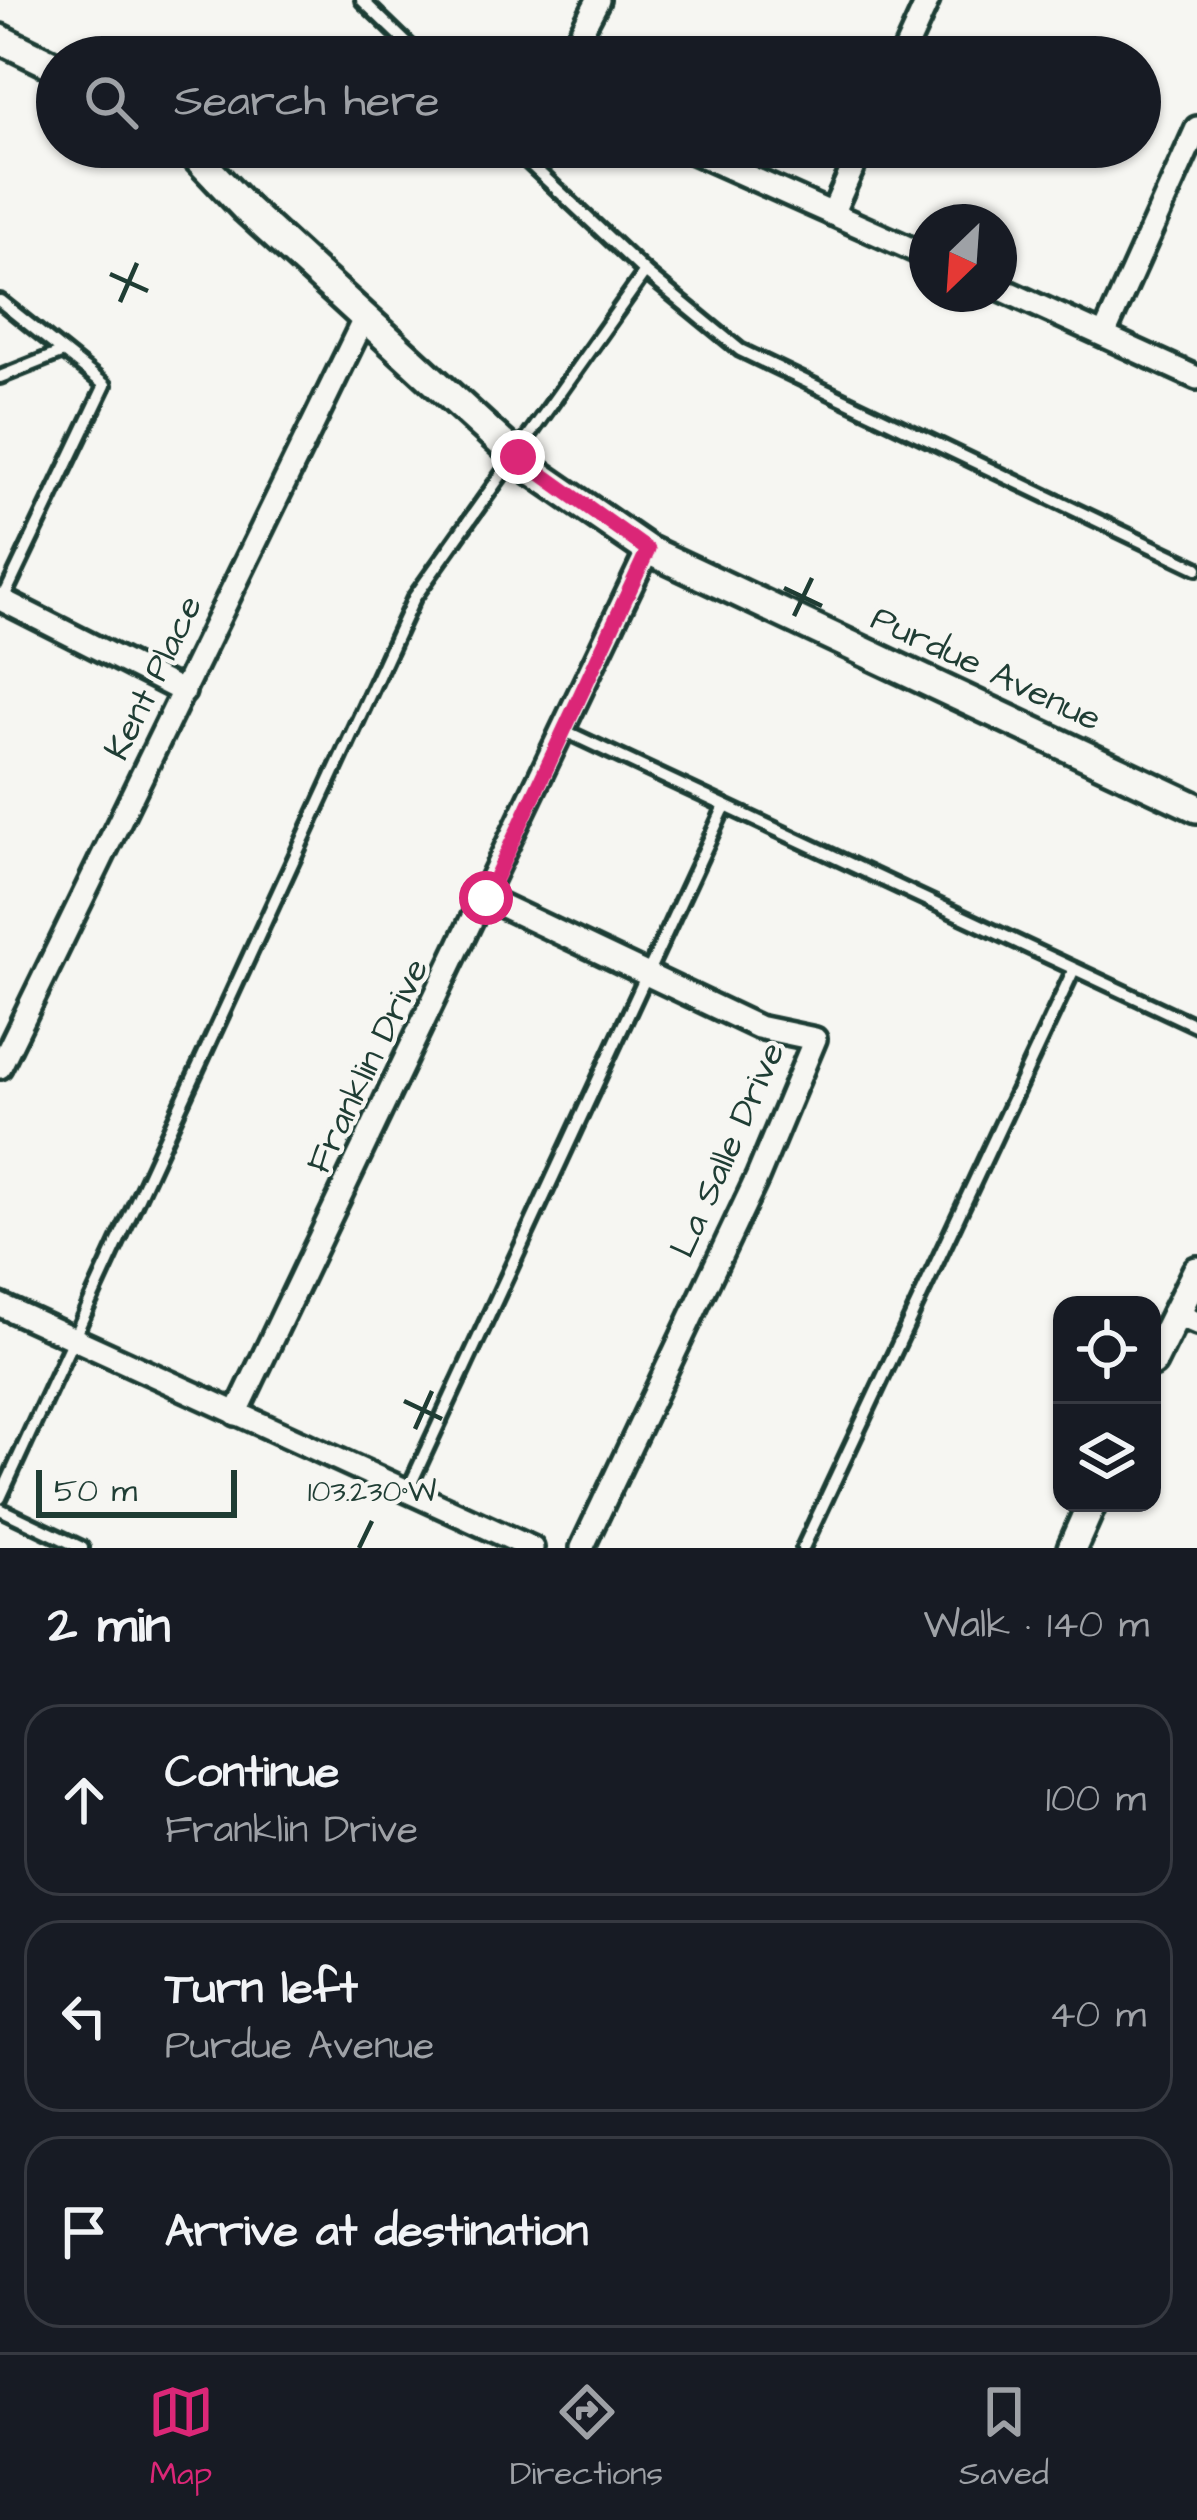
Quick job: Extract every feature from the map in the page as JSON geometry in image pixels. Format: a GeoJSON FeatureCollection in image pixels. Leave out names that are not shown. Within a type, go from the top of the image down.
{"type":"FeatureCollection","features":[{"type":"Feature","properties":{"kind":"street"},"geometry":{"type":"LineString","coordinates":[[579,36],[598,0]]}},
{"type":"Feature","properties":{"kind":"street"},"geometry":{"type":"LineString","coordinates":[[912,36],[928,0]]}},
{"type":"Feature","properties":{"kind":"street"},"geometry":{"type":"LineString","coordinates":[[0,39],[36,57]]}},
{"type":"Feature","properties":{"kind":"street"},"geometry":{"type":"LineString","coordinates":[[1104,335],[1197,128]]}},
{"type":"Feature","properties":{"kind":"street","name":"Purdue Avenue"},"geometry":{"type":"LineString","coordinates":[[209,168],[518,457],[648,550],[1197,808]]}},
{"type":"Feature","properties":{"kind":"street"},"geometry":{"type":"LineString","coordinates":[[729,168],[909,248]]}},
{"type":"Feature","properties":{"kind":"street"},"geometry":{"type":"LineString","coordinates":[[832,214],[853,168]]}},
{"type":"Feature","properties":{"kind":"street"},"geometry":{"type":"LineString","coordinates":[[1017,296],[1197,378]]}},
{"type":"Feature","properties":{"kind":"street","name":"Kent Place"},"geometry":{"type":"LineString","coordinates":[[0,1067],[365,317]]}},
{"type":"Feature","properties":{"kind":"street","name":"Franklin Drive"},"geometry":{"type":"LineString","coordinates":[[236,1414],[648,550]]}},
{"type":"Feature","properties":{"kind":"street"},"geometry":{"type":"LineString","coordinates":[[1,601],[184,692]]}},
{"type":"Feature","properties":{"kind":"street","name":"La Salle Drive"},"geometry":{"type":"LineString","coordinates":[[486,898],[758,1027],[814,1039],[757,1178],[582,1548]]}},
{"type":"Feature","properties":{"kind":"street"},"geometry":{"type":"LineString","coordinates":[[1161,1350],[1185,1318],[1197,1270]]}},
{"type":"Feature","properties":{"kind":"street"},"geometry":{"type":"LineString","coordinates":[[0,1305],[532,1548]]}},
{"type":"Feature","properties":{"kind":"street"},"geometry":{"type":"LineString","coordinates":[[1072,1548],[1089,1512]]}},
{"type":"Feature","properties":{"kind":"lane"},"geometry":{"type":"LineString","coordinates":[[362,0],[399,36]]}},
{"type":"Feature","properties":{"kind":"lane"},"geometry":{"type":"LineString","coordinates":[[534,168],[645,272],[740,350],[1197,568]]}},
{"type":"Feature","properties":{"kind":"lane"},"geometry":{"type":"LineString","coordinates":[[0,1498],[414,598],[645,272]]}},
{"type":"Feature","properties":{"kind":"lane"},"geometry":{"type":"LineString","coordinates":[[0,301],[105,386],[1,601]]}},
{"type":"Feature","properties":{"kind":"lane"},"geometry":{"type":"LineString","coordinates":[[0,377],[63,352]]}},
{"type":"Feature","properties":{"kind":"lane"},"geometry":{"type":"LineString","coordinates":[[565,731],[1197,1026]]}},
{"type":"Feature","properties":{"kind":"lane"},"geometry":{"type":"LineString","coordinates":[[407,1492],[725,806]]}},
{"type":"Feature","properties":{"kind":"lane"},"geometry":{"type":"LineString","coordinates":[[803,1548],[1074,969]]}},
{"type":"Feature","properties":{"kind":"lane"},"geometry":{"type":"LineString","coordinates":[[0,1509],[82,1548]]}},
{"type":"Feature","properties":{"kind":"route"},"geometry":{"type":"LineString","coordinates":[[486,898],[648,550],[518,457]]}}]}
